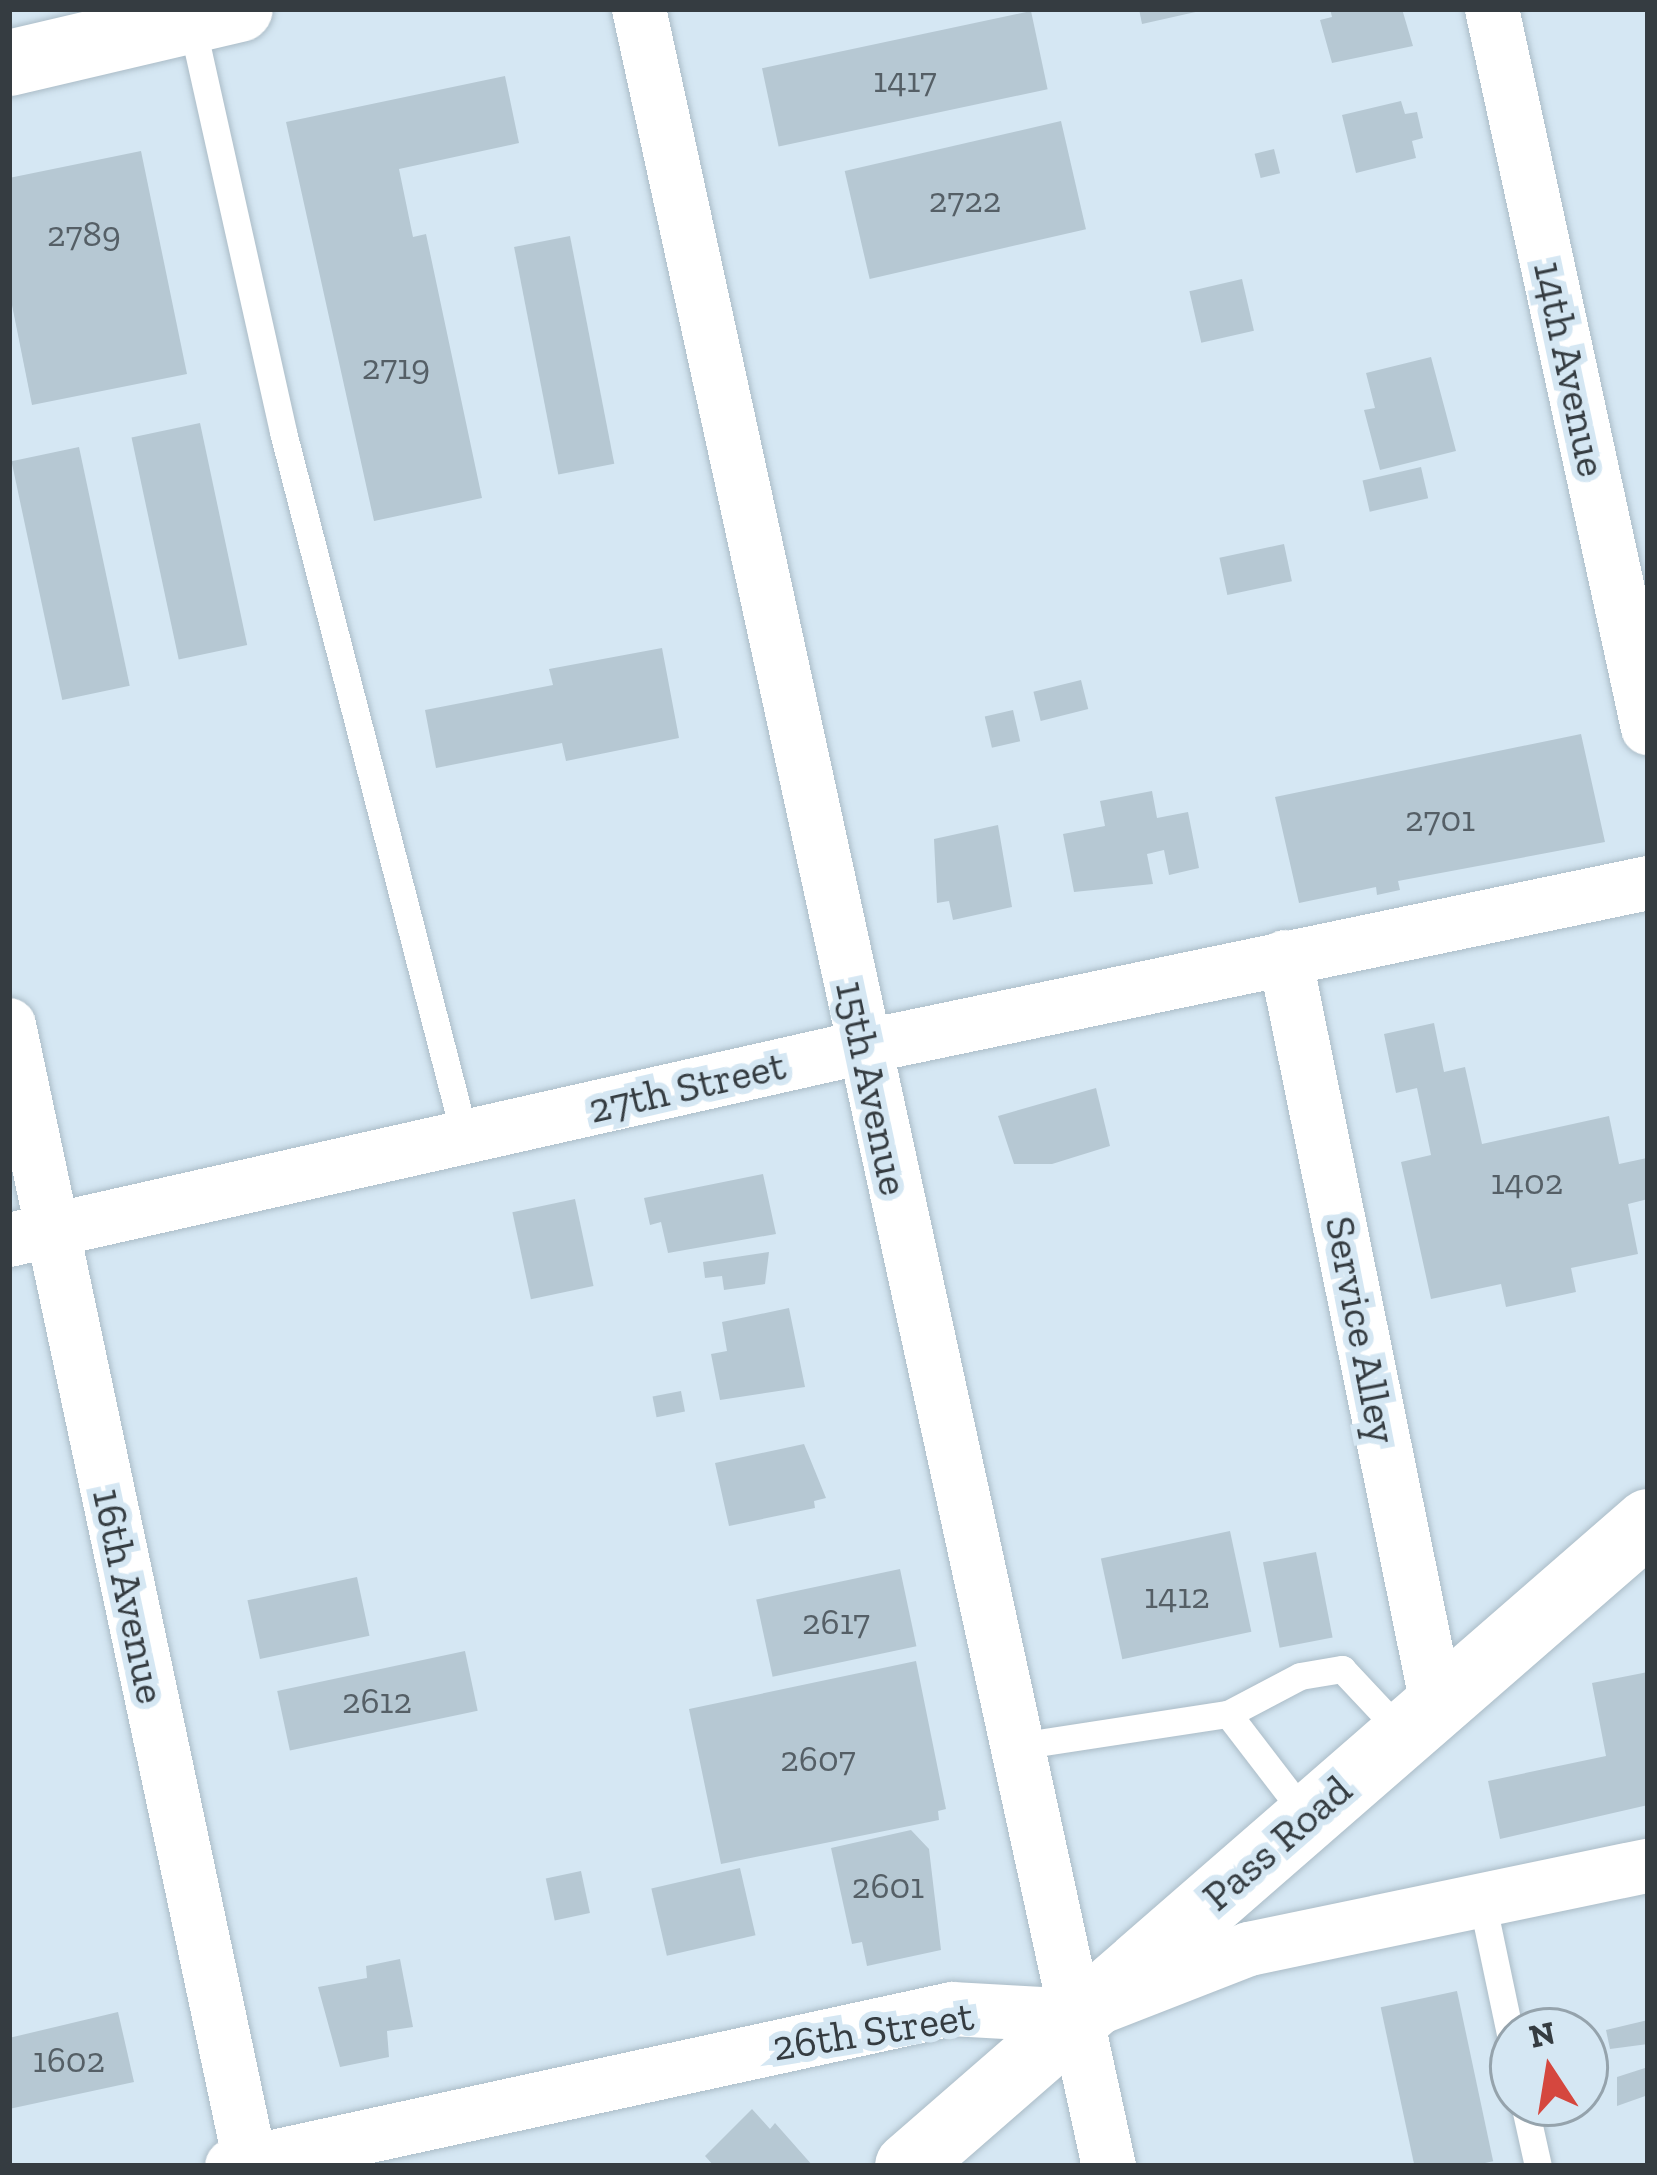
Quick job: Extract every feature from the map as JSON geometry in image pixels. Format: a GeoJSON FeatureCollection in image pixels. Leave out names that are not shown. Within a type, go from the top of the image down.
{"type":"FeatureCollection","features":[{"type":"Feature","properties":{"kind":"main road"},"geometry":{"type":"LineString","coordinates":[[9,63],[216,15]]}},
{"type":"Feature","properties":{"kind":"main road","name":"Pass Road"},"geometry":{"type":"LineString","coordinates":[[908,2166],[1648,1522]]}},
{"type":"Feature","properties":{"kind":"street","name":"15th Avenue"},"geometry":{"type":"LineString","coordinates":[[639,9],[1109,2166]]}},
{"type":"Feature","properties":{"kind":"street","name":"14th Avenue"},"geometry":{"type":"LineString","coordinates":[[1492,9],[1648,728]]}},
{"type":"Feature","properties":{"kind":"street","name":"27th Street"},"geometry":{"type":"LineString","coordinates":[[30,1236],[863,1047],[1648,883]]}},
{"type":"Feature","properties":{"kind":"street","name":"Service Alley"},"geometry":{"type":"LineString","coordinates":[[1285,957],[1420,1719]]}},
{"type":"Feature","properties":{"kind":"street","name":"16th Avenue"},"geometry":{"type":"LineString","coordinates":[[9,1025],[30,1236],[245,2165]]}},
{"type":"Feature","properties":{"kind":"street","name":"26th Street"},"geometry":{"type":"LineString","coordinates":[[245,2165],[952,2009],[1077,2016],[1249,1949],[1648,1866]]}},
{"type":"Feature","properties":{"kind":"lane"},"geometry":{"type":"LineString","coordinates":[[216,15],[283,432],[465,1138]]}},
{"type":"Feature","properties":{"kind":"lane"},"geometry":{"type":"LineString","coordinates":[[1018,1746],[1228,1714],[1300,1676],[1342,1669],[1420,1719]]}},
{"type":"Feature","properties":{"kind":"lane"},"geometry":{"type":"LineString","coordinates":[[1228,1714],[1306,1817]]}},
{"type":"Feature","properties":{"kind":"lane"},"geometry":{"type":"LineString","coordinates":[[1482,1901],[1504,2007]]}},
{"type":"Feature","properties":{"kind":"lane"},"geometry":{"type":"LineString","coordinates":[[1529,2127],[1538,2166]]}},
{"type":"Feature","properties":{"kind":"building"},"geometry":{"type":"Polygon","coordinates":[[[1139,9],[1200,9],[1200,11],[1142,24],[1139,9]]]}},
{"type":"Feature","properties":{"kind":"building"},"geometry":{"type":"Polygon","coordinates":[[[1330,9],[1402,9],[1413,46],[1332,63],[1320,20],[1332,17],[1330,9]]]}},
{"type":"Feature","properties":{"kind":"building"},"geometry":{"type":"Polygon","coordinates":[[[1031,11],[1048,89],[779,146],[762,68],[1031,11]]]}},
{"type":"Feature","properties":{"kind":"building"},"geometry":{"type":"Polygon","coordinates":[[[505,76],[519,143],[399,169],[413,237],[426,234],[482,498],[374,521],[286,122],[505,76]]]}},
{"type":"Feature","properties":{"kind":"building"},"geometry":{"type":"Polygon","coordinates":[[[1401,101],[1405,114],[1417,112],[1423,138],[1412,141],[1416,158],[1356,173],[1342,115],[1401,101]]]}},
{"type":"Feature","properties":{"kind":"building"},"geometry":{"type":"Polygon","coordinates":[[[1061,121],[1086,229],[870,279],[845,171],[1061,121]]]}},
{"type":"Feature","properties":{"kind":"building"},"geometry":{"type":"Polygon","coordinates":[[[1274,149],[1280,173],[1261,178],[1255,154],[1274,149]]]}},
{"type":"Feature","properties":{"kind":"building"},"geometry":{"type":"Polygon","coordinates":[[[141,151],[187,374],[32,405],[9,290],[9,178],[141,151]]]}},
{"type":"Feature","properties":{"kind":"building"},"geometry":{"type":"Polygon","coordinates":[[[570,236],[614,464],[558,475],[514,247],[570,236]]]}},
{"type":"Feature","properties":{"kind":"building"},"geometry":{"type":"Polygon","coordinates":[[[1242,279],[1254,331],[1201,343],[1189,291],[1242,279]]]}},
{"type":"Feature","properties":{"kind":"building"},"geometry":{"type":"Polygon","coordinates":[[[1431,357],[1456,451],[1380,470],[1364,410],[1375,408],[1366,373],[1431,357]]]}},
{"type":"Feature","properties":{"kind":"building"},"geometry":{"type":"Polygon","coordinates":[[[200,423],[247,645],[179,660],[132,438],[200,423]]]}},
{"type":"Feature","properties":{"kind":"building"},"geometry":{"type":"Polygon","coordinates":[[[79,447],[130,686],[62,700],[12,461],[79,447]]]}},
{"type":"Feature","properties":{"kind":"building"},"geometry":{"type":"Polygon","coordinates":[[[1421,467],[1428,498],[1370,512],[1363,480],[1421,467]]]}},
{"type":"Feature","properties":{"kind":"building"},"geometry":{"type":"Polygon","coordinates":[[[1284,544],[1292,581],[1227,595],[1219,558],[1284,544]]]}},
{"type":"Feature","properties":{"kind":"building"},"geometry":{"type":"Polygon","coordinates":[[[662,648],[679,738],[566,761],[562,743],[436,768],[425,710],[553,685],[549,669],[662,648]]]}},
{"type":"Feature","properties":{"kind":"building"},"geometry":{"type":"Polygon","coordinates":[[[1081,680],[1088,709],[1041,721],[1033,692],[1081,680]]]}},
{"type":"Feature","properties":{"kind":"building"},"geometry":{"type":"Polygon","coordinates":[[[1013,710],[1020,741],[992,748],[985,717],[1013,710]]]}},
{"type":"Feature","properties":{"kind":"building"},"geometry":{"type":"Polygon","coordinates":[[[1581,734],[1605,842],[1398,881],[1400,890],[1377,895],[1376,887],[1299,903],[1275,797],[1581,734]]]}},
{"type":"Feature","properties":{"kind":"building"},"geometry":{"type":"Polygon","coordinates":[[[1152,791],[1157,818],[1188,812],[1199,868],[1169,875],[1164,850],[1147,854],[1153,884],[1074,892],[1063,834],[1105,826],[1100,801],[1152,791]]]}},
{"type":"Feature","properties":{"kind":"building"},"geometry":{"type":"Polygon","coordinates":[[[998,825],[1012,907],[953,920],[949,901],[937,903],[934,839],[998,825]]]}},
{"type":"Feature","properties":{"kind":"building"},"geometry":{"type":"Polygon","coordinates":[[[1434,1023],[1444,1072],[1465,1067],[1482,1144],[1609,1116],[1619,1164],[1647,1158],[1648,1199],[1628,1204],[1638,1254],[1571,1268],[1576,1292],[1506,1307],[1501,1284],[1431,1299],[1401,1162],[1431,1155],[1417,1088],[1396,1093],[1384,1034],[1434,1023]]]}},
{"type":"Feature","properties":{"kind":"building"},"geometry":{"type":"Polygon","coordinates":[[[1096,1088],[1110,1146],[1052,1164],[1014,1164],[998,1116],[1096,1088]]]}},
{"type":"Feature","properties":{"kind":"building"},"geometry":{"type":"Polygon","coordinates":[[[763,1174],[776,1234],[668,1253],[661,1222],[650,1225],[644,1198],[763,1174]]]}},
{"type":"Feature","properties":{"kind":"building"},"geometry":{"type":"Polygon","coordinates":[[[575,1199],[594,1286],[531,1299],[512,1212],[575,1199]]]}},
{"type":"Feature","properties":{"kind":"building"},"geometry":{"type":"Polygon","coordinates":[[[769,1252],[765,1284],[724,1290],[722,1276],[705,1278],[703,1262],[769,1252]]]}},
{"type":"Feature","properties":{"kind":"building"},"geometry":{"type":"Polygon","coordinates":[[[789,1308],[805,1387],[720,1400],[711,1354],[727,1351],[722,1322],[789,1308]]]}},
{"type":"Feature","properties":{"kind":"building"},"geometry":{"type":"Polygon","coordinates":[[[681,1391],[685,1412],[657,1417],[653,1397],[681,1391]]]}},
{"type":"Feature","properties":{"kind":"building"},"geometry":{"type":"Polygon","coordinates":[[[804,1444],[826,1498],[814,1501],[815,1508],[729,1526],[715,1463],[804,1444]]]}},
{"type":"Feature","properties":{"kind":"building"},"geometry":{"type":"Polygon","coordinates":[[[1230,1531],[1251,1632],[1122,1659],[1101,1558],[1230,1531]]]}},
{"type":"Feature","properties":{"kind":"building"},"geometry":{"type":"Polygon","coordinates":[[[1316,1552],[1333,1637],[1280,1648],[1263,1562],[1316,1552]]]}},
{"type":"Feature","properties":{"kind":"building"},"geometry":{"type":"Polygon","coordinates":[[[900,1569],[916,1646],[773,1677],[756,1600],[900,1569]]]}},
{"type":"Feature","properties":{"kind":"building"},"geometry":{"type":"Polygon","coordinates":[[[357,1577],[369,1636],[260,1659],[247,1600],[357,1577]]]}},
{"type":"Feature","properties":{"kind":"building"},"geometry":{"type":"Polygon","coordinates":[[[465,1651],[478,1711],[290,1751],[277,1691],[465,1651]]]}},
{"type":"Feature","properties":{"kind":"building"},"geometry":{"type":"Polygon","coordinates":[[[916,1661],[946,1809],[938,1811],[939,1820],[721,1864],[689,1709],[916,1661]]]}},
{"type":"Feature","properties":{"kind":"building"},"geometry":{"type":"Polygon","coordinates":[[[1648,1672],[1648,1805],[1500,1839],[1488,1781],[1606,1756],[1592,1683],[1648,1672]]]}},
{"type":"Feature","properties":{"kind":"building"},"geometry":{"type":"Polygon","coordinates":[[[911,1830],[929,1849],[941,1950],[867,1966],[862,1942],[852,1944],[831,1848],[911,1830]]]}},
{"type":"Feature","properties":{"kind":"building"},"geometry":{"type":"Polygon","coordinates":[[[740,1868],[756,1935],[667,1956],[651,1888],[740,1868]]]}},
{"type":"Feature","properties":{"kind":"building"},"geometry":{"type":"Polygon","coordinates":[[[581,1871],[590,1913],[555,1921],[546,1878],[581,1871]]]}},
{"type":"Feature","properties":{"kind":"building"},"geometry":{"type":"Polygon","coordinates":[[[400,1959],[413,2027],[387,2031],[389,2057],[340,2067],[318,1987],[367,1978],[366,1966],[400,1959]]]}},
{"type":"Feature","properties":{"kind":"building"},"geometry":{"type":"Polygon","coordinates":[[[1457,1991],[1493,2161],[1414,2166],[1381,2007],[1457,1991]]]}},
{"type":"Feature","properties":{"kind":"building"},"geometry":{"type":"Polygon","coordinates":[[[118,2012],[134,2082],[9,2109],[9,2038],[118,2012]]]}},
{"type":"Feature","properties":{"kind":"building"},"geometry":{"type":"Polygon","coordinates":[[[1648,2020],[1648,2044],[1610,2049],[1609,2029],[1648,2020]]]}},
{"type":"Feature","properties":{"kind":"building"},"geometry":{"type":"Polygon","coordinates":[[[1645,2068],[1648,2095],[1617,2106],[1617,2077],[1645,2068]]]}},
{"type":"Feature","properties":{"kind":"building"},"geometry":{"type":"Polygon","coordinates":[[[752,2109],[770,2129],[775,2123],[813,2166],[714,2166],[705,2156],[752,2109]]]}}]}
